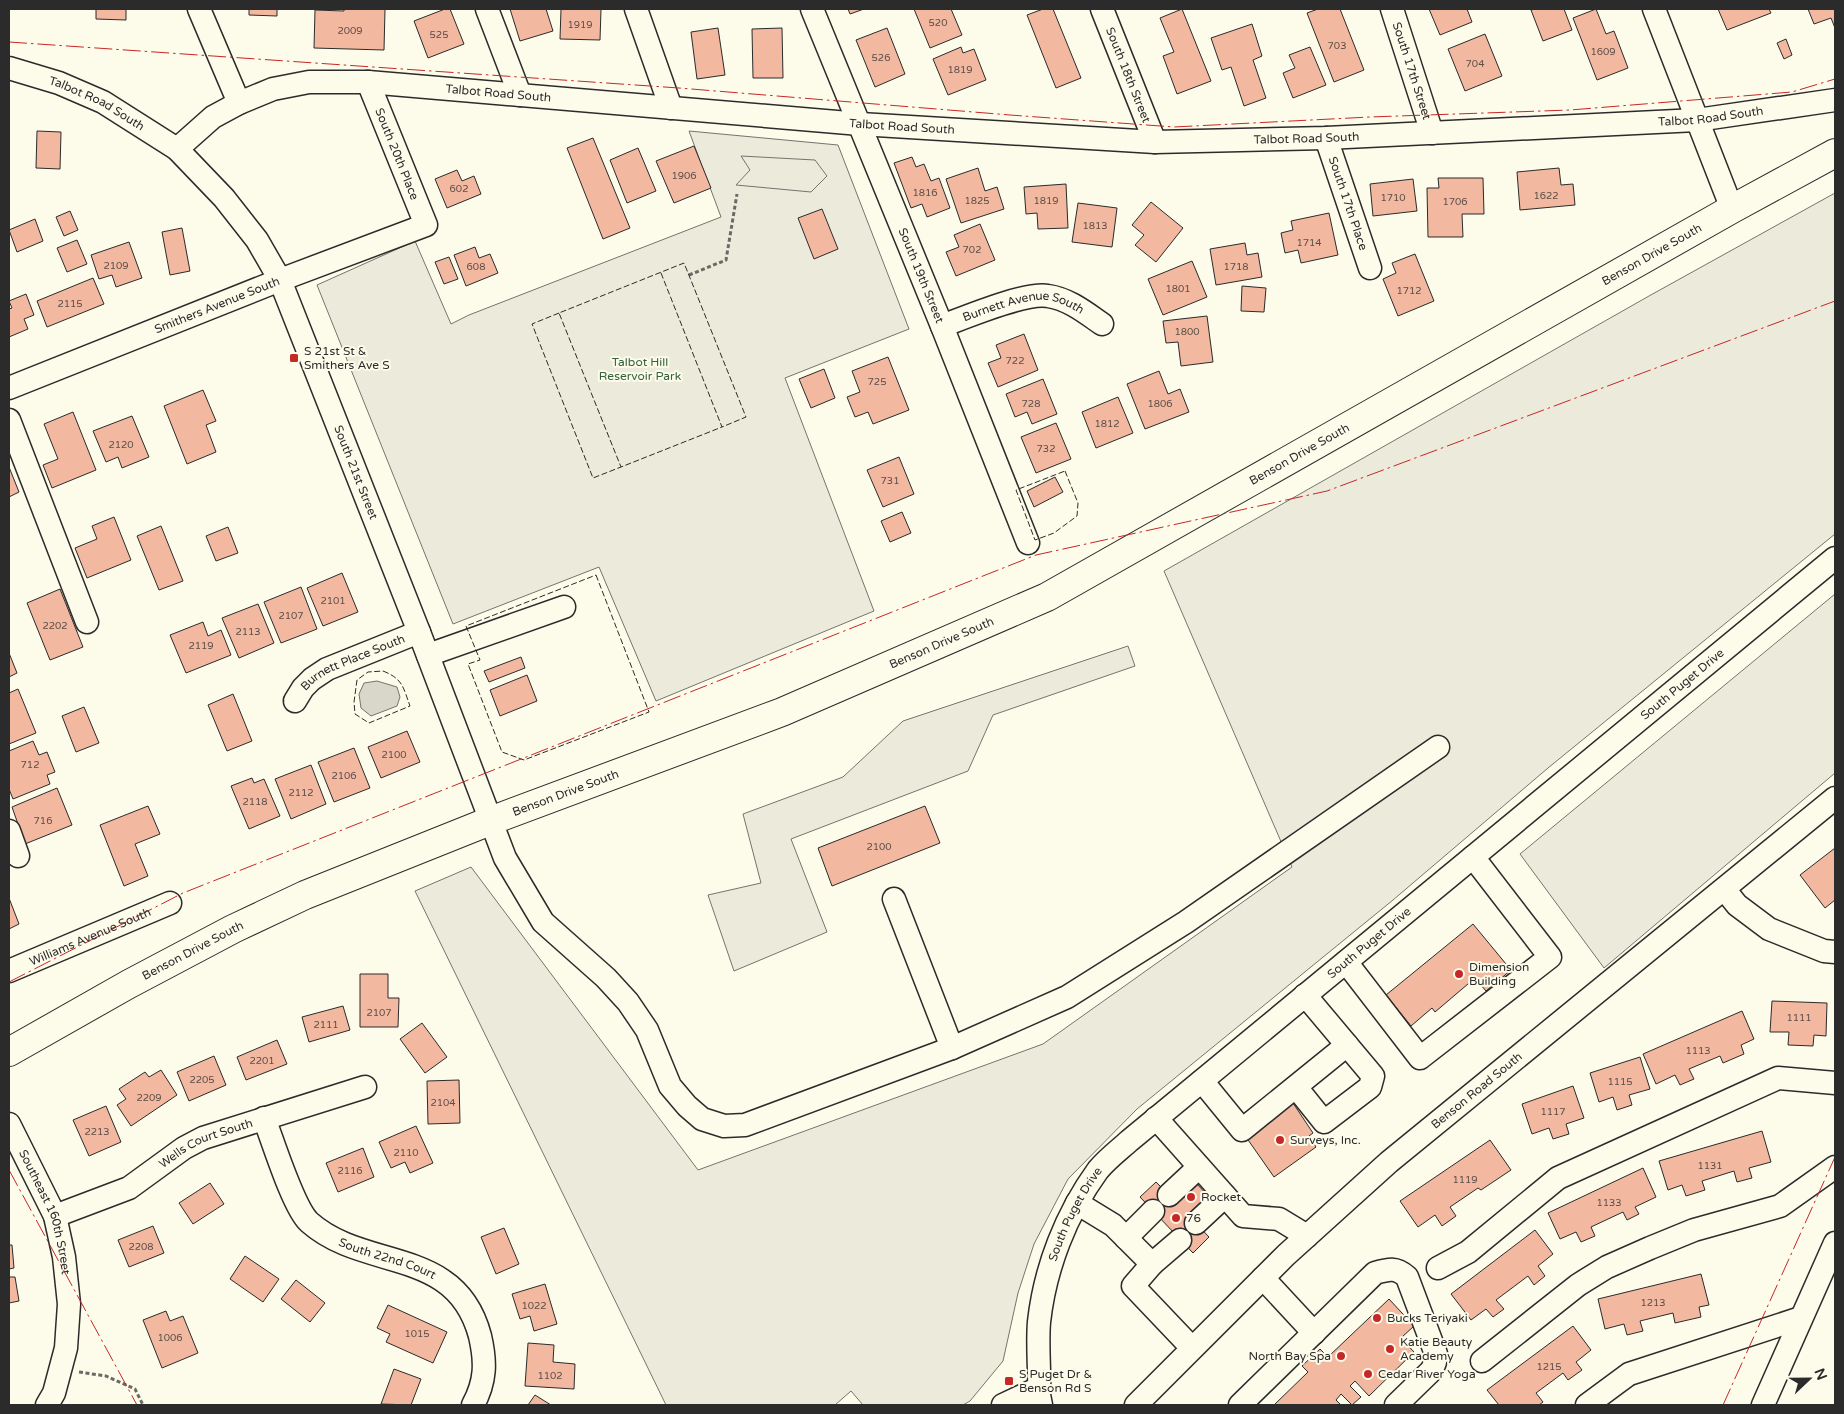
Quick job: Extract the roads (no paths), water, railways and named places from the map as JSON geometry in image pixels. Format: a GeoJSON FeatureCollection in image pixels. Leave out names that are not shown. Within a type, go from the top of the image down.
{"type":"FeatureCollection","features":[{"type":"Feature","properties":{"kind":"main road","name":"Benson Drive South"},"geometry":{"type":"LineString","coordinates":[[9,1052],[233,928],[306,895],[490,821],[782,712],[1047,597],[1732,209],[1835,153]]}},
{"type":"Feature","properties":{"kind":"street"},"geometry":{"type":"LineString","coordinates":[[199,9],[239,103]]}},
{"type":"Feature","properties":{"kind":"street"},"geometry":{"type":"LineString","coordinates":[[487,9],[520,95]]}},
{"type":"Feature","properties":{"kind":"street"},"geometry":{"type":"LineString","coordinates":[[636,9],[671,108]]}},
{"type":"Feature","properties":{"kind":"street","name":"South 19th Street"},"geometry":{"type":"LineString","coordinates":[[812,9],[942,326],[1028,543]]}},
{"type":"Feature","properties":{"kind":"street","name":"South 18th Street"},"geometry":{"type":"LineString","coordinates":[[1102,9],[1155,142]]}},
{"type":"Feature","properties":{"kind":"street","name":"South 17th Street"},"geometry":{"type":"LineString","coordinates":[[1392,9],[1432,133]]}},
{"type":"Feature","properties":{"kind":"street"},"geometry":{"type":"LineString","coordinates":[[1654,9],[1732,209]]}},
{"type":"Feature","properties":{"kind":"street","name":"Talbot Road South"},"geometry":{"type":"LineString","coordinates":[[9,68],[59,83],[103,102],[178,149],[213,118],[239,103],[273,89],[309,82],[368,82],[860,124],[1155,142],[1326,138],[1697,120],[1835,100]]}},
{"type":"Feature","properties":{"kind":"street","name":"South 20th Place"},"geometry":{"type":"LineString","coordinates":[[368,82],[426,226]]}},
{"type":"Feature","properties":{"kind":"street","name":"South 17th Place"},"geometry":{"type":"LineString","coordinates":[[1326,138],[1370,268]]}},
{"type":"Feature","properties":{"kind":"street","name":"South 21st Street"},"geometry":{"type":"LineString","coordinates":[[178,149],[224,198],[257,240],[280,280],[419,632],[505,858],[543,922],[606,978],[628,1002],[647,1030],[670,1086],[687,1106],[702,1119],[724,1126],[745,1125],[952,1048],[1067,997],[1186,922],[1438,746]]}},
{"type":"Feature","properties":{"kind":"street","name":"Smithers Avenue South"},"geometry":{"type":"LineString","coordinates":[[9,388],[280,280],[426,226]]}},
{"type":"Feature","properties":{"kind":"street","name":"Burnett Avenue South"},"geometry":{"type":"LineString","coordinates":[[942,326],[1028,296],[1048,296],[1064,301],[1102,324]]}},
{"type":"Feature","properties":{"kind":"street"},"geometry":{"type":"LineString","coordinates":[[9,420],[87,622]]}},
{"type":"Feature","properties":{"kind":"street","name":"South Puget Drive"},"geometry":{"type":"LineString","coordinates":[[1042,1400],[1039,1322],[1047,1280],[1059,1238],[1077,1203],[1099,1168],[1156,1118],[1835,558]]}},
{"type":"Feature","properties":{"kind":"street"},"geometry":{"type":"LineString","coordinates":[[428,656],[564,607]]}},
{"type":"Feature","properties":{"kind":"street","name":"Burnett Place South"},"geometry":{"type":"LineString","coordinates":[[295,701],[303,688],[312,679],[327,669],[419,632]]}},
{"type":"Feature","properties":{"kind":"street","name":"Benson Road South"},"geometry":{"type":"LineString","coordinates":[[1136,1405],[1263,1278],[1388,1162],[1725,890],[1835,798]]}},
{"type":"Feature","properties":{"kind":"street"},"geometry":{"type":"LineString","coordinates":[[9,831],[18,856]]}},
{"type":"Feature","properties":{"kind":"street"},"geometry":{"type":"LineString","coordinates":[[1346,962],[1420,1058],[1550,957],[1473,857]]}},
{"type":"Feature","properties":{"kind":"street"},"geometry":{"type":"LineString","coordinates":[[1725,890],[1737,905],[1768,929],[1824,951],[1835,952]]}},
{"type":"Feature","properties":{"kind":"street"},"geometry":{"type":"LineString","coordinates":[[894,899],[952,1048]]}},
{"type":"Feature","properties":{"kind":"street","name":"Williams Avenue South"},"geometry":{"type":"LineString","coordinates":[[9,971],[170,903]]}},
{"type":"Feature","properties":{"kind":"street"},"geometry":{"type":"LineString","coordinates":[[1296,1087],[1324,1122],[1370,1087],[1372,1076],[1305,995]]}},
{"type":"Feature","properties":{"kind":"street"},"geometry":{"type":"LineString","coordinates":[[1202,1081],[1242,1130],[1347,1045]]}},
{"type":"Feature","properties":{"kind":"street"},"geometry":{"type":"LineString","coordinates":[[1438,1268],[1468,1252],[1558,1178],[1778,1078],[1835,1083]]}},
{"type":"Feature","properties":{"kind":"street","name":"Wells Court South"},"geometry":{"type":"LineString","coordinates":[[55,1216],[129,1188],[184,1148],[203,1138],[365,1087]]}},
{"type":"Feature","properties":{"kind":"street","name":"South 22nd Court"},"geometry":{"type":"LineString","coordinates":[[264,1118],[294,1199],[306,1220],[336,1240],[425,1271],[450,1285],[466,1302],[477,1325],[484,1352],[485,1373],[478,1396],[473,1405]]}},
{"type":"Feature","properties":{"kind":"street"},"geometry":{"type":"LineString","coordinates":[[1156,1118],[1243,1216],[1279,1219],[1308,1236]]}},
{"type":"Feature","properties":{"kind":"street","name":"Southeast 160th Street"},"geometry":{"type":"LineString","coordinates":[[9,1124],[55,1216],[64,1256],[69,1304],[66,1348],[54,1393],[48,1405]]}},
{"type":"Feature","properties":{"kind":"street"},"geometry":{"type":"LineString","coordinates":[[1169,1194],[1199,1167]]}},
{"type":"Feature","properties":{"kind":"street"},"geometry":{"type":"LineString","coordinates":[[1482,1361],[1578,1285],[1607,1267],[1694,1230],[1780,1206],[1835,1167]]}},
{"type":"Feature","properties":{"kind":"street"},"geometry":{"type":"LineString","coordinates":[[1196,1223],[1225,1196]]}},
{"type":"Feature","properties":{"kind":"street"},"geometry":{"type":"LineString","coordinates":[[1077,1203],[1113,1225],[1152,1264]]}},
{"type":"Feature","properties":{"kind":"street"},"geometry":{"type":"LineString","coordinates":[[1126,1238],[1153,1211]]}},
{"type":"Feature","properties":{"kind":"street"},"geometry":{"type":"LineString","coordinates":[[1180,1240],[1152,1264],[1133,1286],[1192,1348]]}},
{"type":"Feature","properties":{"kind":"street"},"geometry":{"type":"LineString","coordinates":[[1763,1405],[1835,1243]]}},
{"type":"Feature","properties":{"kind":"street"},"geometry":{"type":"LineString","coordinates":[[1240,1405],[1375,1273],[1390,1269],[1400,1271],[1407,1278],[1436,1354],[1432,1370],[1396,1405]]}},
{"type":"Feature","properties":{"kind":"street"},"geometry":{"type":"LineString","coordinates":[[1263,1278],[1314,1333]]}},
{"type":"Feature","properties":{"kind":"street"},"geometry":{"type":"LineString","coordinates":[[1587,1405],[1629,1374],[1801,1318]]}},
{"type":"Feature","properties":{"kind":"street"},"geometry":{"type":"LineString","coordinates":[[1003,1405],[1042,1400]]}},
{"type":"Feature","properties":{"kind":"place","name":"S 21st St & Smithers Ave S"},"geometry":{"type":"Point","coordinates":[294,358]}},
{"type":"Feature","properties":{"kind":"place","name":"Dimension Building"},"geometry":{"type":"Point","coordinates":[1459,974]}},
{"type":"Feature","properties":{"kind":"place","name":"Surveys, Inc."},"geometry":{"type":"Point","coordinates":[1280,1140]}},
{"type":"Feature","properties":{"kind":"place","name":"Rocket"},"geometry":{"type":"Point","coordinates":[1191,1197]}},
{"type":"Feature","properties":{"kind":"place","name":"76"},"geometry":{"type":"Point","coordinates":[1176,1218]}},
{"type":"Feature","properties":{"kind":"place","name":"Bucks Teriyaki"},"geometry":{"type":"Point","coordinates":[1377,1318]}},
{"type":"Feature","properties":{"kind":"place","name":"Katie Beauty Academy"},"geometry":{"type":"Point","coordinates":[1390,1349]}},
{"type":"Feature","properties":{"kind":"place","name":"North Bay Spa"},"geometry":{"type":"Point","coordinates":[1341,1356]}},
{"type":"Feature","properties":{"kind":"place","name":"Cedar River Yoga"},"geometry":{"type":"Point","coordinates":[1368,1374]}},
{"type":"Feature","properties":{"kind":"place","name":"S Puget Dr & Benson Rd S"},"geometry":{"type":"Point","coordinates":[1009,1381]}},
{"type":"Feature","properties":{"kind":"park label","name":"Talbot Hill Reservoir Park"},"geometry":{"type":"Point","coordinates":[640,369]}}]}
